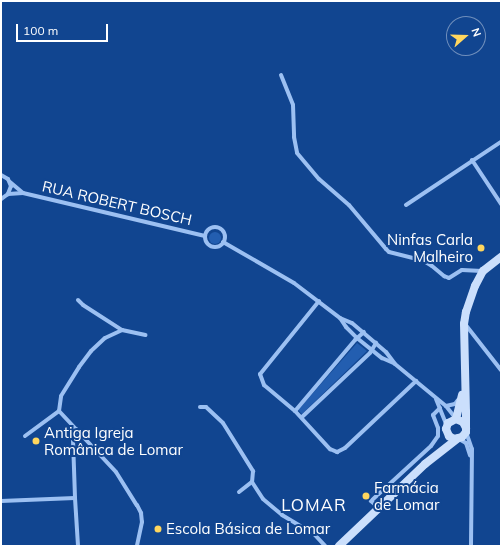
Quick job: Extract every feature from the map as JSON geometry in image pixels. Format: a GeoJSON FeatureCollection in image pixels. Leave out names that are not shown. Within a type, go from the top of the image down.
{"type":"FeatureCollection","features":[{"type":"Feature","properties":{"kind":"main road"},"geometry":{"type":"LineString","coordinates":[[339,546],[425,464],[458,439],[466,430],[464,324],[469,301],[484,271],[501,257]]}},
{"type":"Feature","properties":{"kind":"main road"},"geometry":{"type":"LineString","coordinates":[[456,419],[465,374]]}},
{"type":"Feature","properties":{"kind":"main road"},"geometry":{"type":"LineString","coordinates":[[425,464],[439,447],[450,421],[456,419],[463,422],[466,430]]}},
{"type":"Feature","properties":{"kind":"main road"},"geometry":{"type":"LineString","coordinates":[[447,429],[449,436],[458,439]]}},
{"type":"Feature","properties":{"kind":"street"},"geometry":{"type":"LineString","coordinates":[[281,75],[293,105],[294,137],[297,153],[315,174],[349,205],[389,252],[424,261],[449,278],[462,270],[484,271]]}},
{"type":"Feature","properties":{"kind":"street"},"geometry":{"type":"LineString","coordinates":[[406,205],[501,142]]}},
{"type":"Feature","properties":{"kind":"street"},"geometry":{"type":"LineString","coordinates":[[472,160],[501,204]]}},
{"type":"Feature","properties":{"kind":"street","name":"RUA ROBERT BOSCH"},"geometry":{"type":"LineString","coordinates":[[1,175],[23,193]]}},
{"type":"Feature","properties":{"kind":"street"},"geometry":{"type":"LineString","coordinates":[[1,199],[11,190],[10,182]]}},
{"type":"Feature","properties":{"kind":"street","name":"RUA ROBERT BOSCH"},"geometry":{"type":"LineString","coordinates":[[8,194],[23,193],[205,236]]}},
{"type":"Feature","properties":{"kind":"street","name":"RUA ROBERT BOSCH"},"geometry":{"type":"LineString","coordinates":[[217,228],[224,234],[223,242],[217,247],[211,246],[206,242],[205,236],[210,229],[217,228]]}},
{"type":"Feature","properties":{"kind":"street"},"geometry":{"type":"LineString","coordinates":[[223,242],[294,283],[340,318],[352,323],[364,332],[386,352],[395,364],[446,406],[456,419]]}},
{"type":"Feature","properties":{"kind":"street"},"geometry":{"type":"LineString","coordinates":[[78,300],[82,305],[122,330],[145,335]]}},
{"type":"Feature","properties":{"kind":"street"},"geometry":{"type":"LineString","coordinates":[[319,301],[262,369],[260,374],[264,386],[295,410],[330,449],[337,452],[345,448],[416,381]]}},
{"type":"Feature","properties":{"kind":"street"},"geometry":{"type":"LineString","coordinates":[[340,318],[346,327],[357,338],[382,358],[395,364]]}},
{"type":"Feature","properties":{"kind":"street"},"geometry":{"type":"LineString","coordinates":[[464,324],[500,367]]}},
{"type":"Feature","properties":{"kind":"street"},"geometry":{"type":"LineString","coordinates":[[25,436],[59,411],[61,396],[79,366],[91,350],[105,338],[122,330]]}},
{"type":"Feature","properties":{"kind":"street"},"geometry":{"type":"LineString","coordinates":[[295,410],[357,338],[364,332]]}},
{"type":"Feature","properties":{"kind":"street"},"geometry":{"type":"LineString","coordinates":[[302,417],[372,350],[376,343]]}},
{"type":"Feature","properties":{"kind":"street"},"geometry":{"type":"LineString","coordinates":[[446,406],[455,404],[462,392]]}},
{"type":"Feature","properties":{"kind":"street"},"geometry":{"type":"LineString","coordinates":[[436,399],[447,429]]}},
{"type":"Feature","properties":{"kind":"street"},"geometry":{"type":"LineString","coordinates":[[200,407],[206,407],[223,423],[253,471],[252,482],[263,499],[282,515],[314,534],[325,546]]}},
{"type":"Feature","properties":{"kind":"street"},"geometry":{"type":"LineString","coordinates":[[379,508],[371,501],[431,446],[438,436],[438,428],[433,415],[440,408]]}},
{"type":"Feature","properties":{"kind":"street"},"geometry":{"type":"LineString","coordinates":[[59,411],[116,472],[141,513],[142,522],[137,546]]}},
{"type":"Feature","properties":{"kind":"street"},"geometry":{"type":"LineString","coordinates":[[76,429],[73,440],[74,498],[78,546]]}},
{"type":"Feature","properties":{"kind":"street"},"geometry":{"type":"LineString","coordinates":[[466,430],[472,449],[471,546]]}},
{"type":"Feature","properties":{"kind":"street"},"geometry":{"type":"LineString","coordinates":[[458,439],[466,443],[471,459]]}},
{"type":"Feature","properties":{"kind":"street"},"geometry":{"type":"LineString","coordinates":[[239,492],[252,482]]}},
{"type":"Feature","properties":{"kind":"street"},"geometry":{"type":"LineString","coordinates":[[1,501],[74,498]]}},
{"type":"Feature","properties":{"kind":"shaded area"},"geometry":{"type":"Polygon","coordinates":[[[213,232],[217,232],[221,238],[217,244],[213,244],[209,240],[209,236],[213,232]]]}},
{"type":"Feature","properties":{"kind":"shaded area"},"geometry":{"type":"Polygon","coordinates":[[[357,343],[367,351],[302,414],[298,410],[357,343]]]}},
{"type":"Feature","properties":{"kind":"place","name":"Ninfas Carla Malheiro"},"geometry":{"type":"Point","coordinates":[481,248]}},
{"type":"Feature","properties":{"kind":"place","name":"Antiga Igreja Românica de Lomar"},"geometry":{"type":"Point","coordinates":[36,441]}},
{"type":"Feature","properties":{"kind":"place","name":"Farmácia de Lomar"},"geometry":{"type":"Point","coordinates":[366,496]}},
{"type":"Feature","properties":{"kind":"place","name":"Escola Básica de Lomar"},"geometry":{"type":"Point","coordinates":[158,529]}},
{"type":"Feature","properties":{"kind":"district","name":"LOMAR"},"geometry":{"type":"Point","coordinates":[314,505]}}]}
